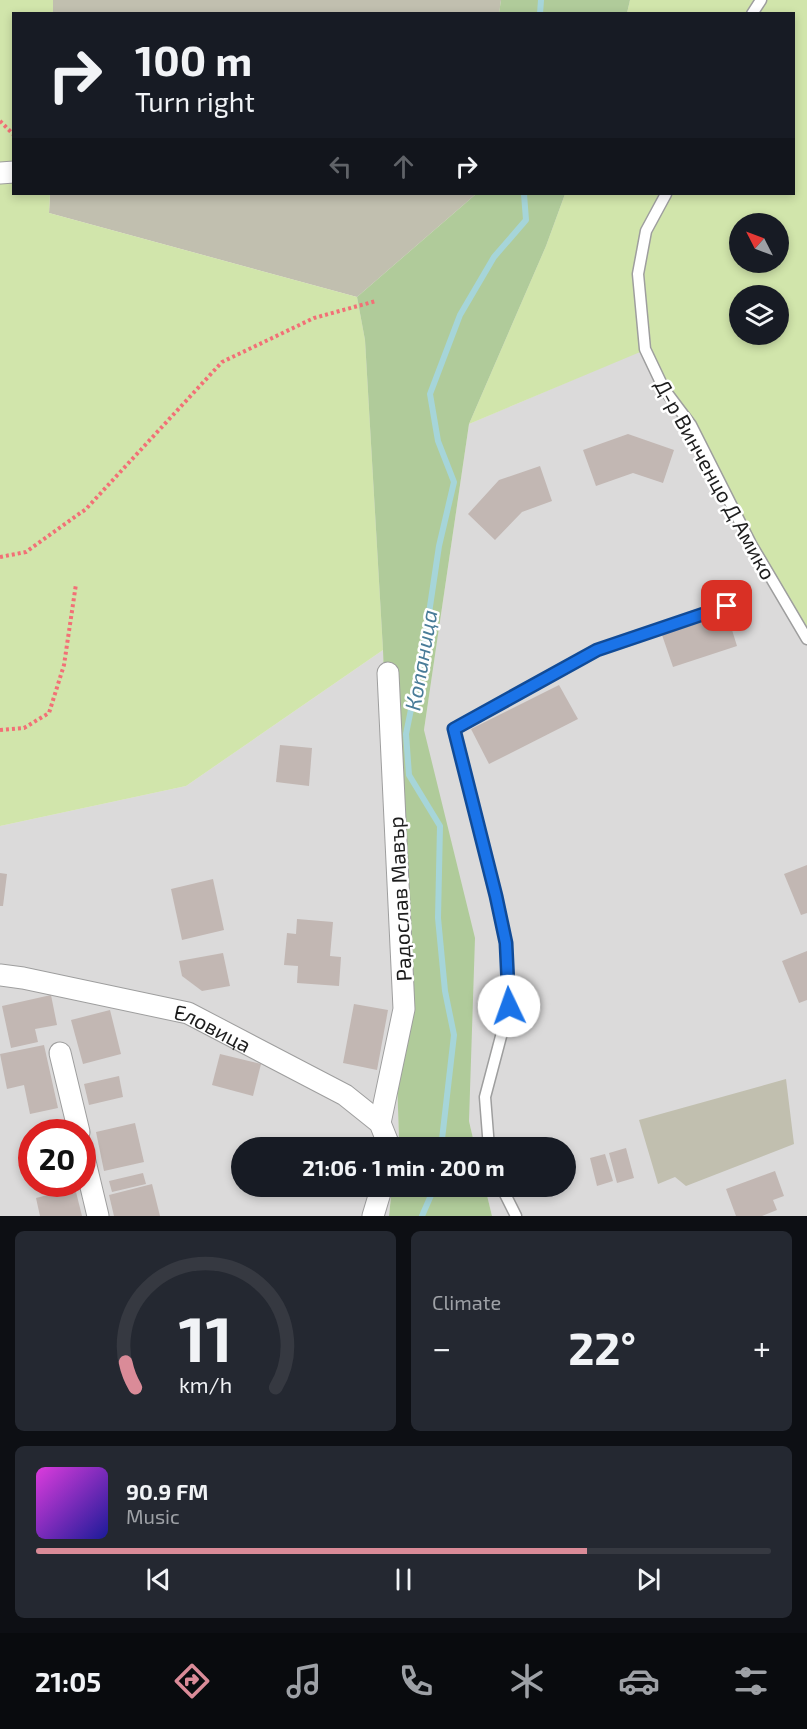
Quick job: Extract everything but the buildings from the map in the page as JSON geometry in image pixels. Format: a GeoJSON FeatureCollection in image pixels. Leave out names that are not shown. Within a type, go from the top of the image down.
{"type":"FeatureCollection","features":[{"type":"Feature","properties":{"kind":"street","name":"Радослав Мавър"},"geometry":{"type":"LineString","coordinates":[[380,1123],[405,1009],[388,673]]}},
{"type":"Feature","properties":{"kind":"street","name":"Еловица"},"geometry":{"type":"LineString","coordinates":[[0,975],[188,1013],[345,1095],[380,1123],[386,1137]]}},
{"type":"Feature","properties":{"kind":"street"},"geometry":{"type":"LineString","coordinates":[[60,1053],[76,1119]]}},
{"type":"Feature","properties":{"kind":"street"},"geometry":{"type":"LineString","coordinates":[[93,1197],[98,1216]]}},
{"type":"Feature","properties":{"kind":"street"},"geometry":{"type":"LineString","coordinates":[[373,1216],[379,1197]]}},
{"type":"Feature","properties":{"kind":"lane","name":"Д-р Винченцо Д Амико"},"geometry":{"type":"LineString","coordinates":[[665,195],[646,231],[638,274],[645,349],[664,389],[691,425],[751,544],[807,639]]}},
{"type":"Feature","properties":{"kind":"lane"},"geometry":{"type":"LineString","coordinates":[[488,1137],[485,1097],[509,1006],[506,943],[454,729],[597,650],[727,606]]}},
{"type":"Feature","properties":{"kind":"lane"},"geometry":{"type":"LineString","coordinates":[[506,1197],[516,1216]]}},
{"type":"Feature","properties":{"kind":"path"},"geometry":{"type":"LineString","coordinates":[[0,121],[12,133]]}},
{"type":"Feature","properties":{"kind":"path"},"geometry":{"type":"LineString","coordinates":[[0,557],[26,552],[86,509],[222,362],[314,318],[376,302]]}},
{"type":"Feature","properties":{"kind":"path"},"geometry":{"type":"LineString","coordinates":[[0,730],[24,728],[49,713],[64,665],[76,584]]}},
{"type":"Feature","properties":{"kind":"shaded area"},"geometry":{"type":"Polygon","coordinates":[[[53,0],[501,0],[499,12],[53,12],[53,0]]]}},
{"type":"Feature","properties":{"kind":"shaded area"},"geometry":{"type":"Polygon","coordinates":[[[50,195],[475,195],[357,297],[49,213],[50,195]]]}},
{"type":"Feature","properties":{"kind":"shaded area"},"geometry":{"type":"Polygon","coordinates":[[[645,349],[691,425],[807,639],[807,1216],[492,1216],[487,1197],[576,1197],[576,1137],[473,1137],[469,1121],[424,730],[469,424],[645,349]]]}},
{"type":"Feature","properties":{"kind":"shaded area"},"geometry":{"type":"Polygon","coordinates":[[[383,650],[399,1137],[231,1137],[231,1197],[391,1197],[389,1216],[0,1216],[0,826],[186,786],[383,650]]]}},
{"type":"Feature","properties":{"kind":"shaded area"},"geometry":{"type":"Polygon","coordinates":[[[786,1079],[794,1144],[686,1186],[675,1177],[658,1184],[639,1120],[786,1079]]]}},
{"type":"Feature","properties":{"kind":"green space"},"geometry":{"type":"Polygon","coordinates":[[[0,0],[53,0],[53,12],[12,12],[12,195],[50,195],[49,213],[357,297],[365,340],[383,650],[186,786],[0,826],[0,0]]]}},
{"type":"Feature","properties":{"kind":"green space"},"geometry":{"type":"Polygon","coordinates":[[[501,0],[630,0],[627,12],[499,12],[501,0]]]}},
{"type":"Feature","properties":{"kind":"green space"},"geometry":{"type":"Polygon","coordinates":[[[630,0],[807,0],[807,639],[645,350],[469,424],[546,246],[565,195],[795,195],[795,12],[627,12],[630,0]]]}},
{"type":"Feature","properties":{"kind":"green space"},"geometry":{"type":"Polygon","coordinates":[[[475,195],[565,195],[546,246],[469,424],[424,730],[475,938],[469,1121],[473,1137],[399,1137],[383,650],[365,340],[357,297],[475,195]]]}},
{"type":"Feature","properties":{"kind":"green space"},"geometry":{"type":"Polygon","coordinates":[[[391,1197],[487,1197],[492,1216],[389,1216],[391,1197]]]}},
{"type":"Feature","properties":{"kind":"waterway","name":"Копаница"},"geometry":{"type":"LineString","coordinates":[[540,12],[541,0]]}},
{"type":"Feature","properties":{"kind":"waterway","name":"Копаница"},"geometry":{"type":"LineString","coordinates":[[442,1137],[454,1035],[445,991],[438,918],[440,826],[409,775],[406,734],[425,640],[439,546],[454,482],[438,441],[430,394],[460,315],[494,257],[526,220],[524,195]]}},
{"type":"Feature","properties":{"kind":"waterway","name":"Копаница"},"geometry":{"type":"LineString","coordinates":[[422,1216],[430,1197]]}},
{"type":"Feature","properties":{"kind":"route"},"geometry":{"type":"LineString","coordinates":[[509,1006],[506,943],[454,729],[597,650],[727,606]]}}]}
